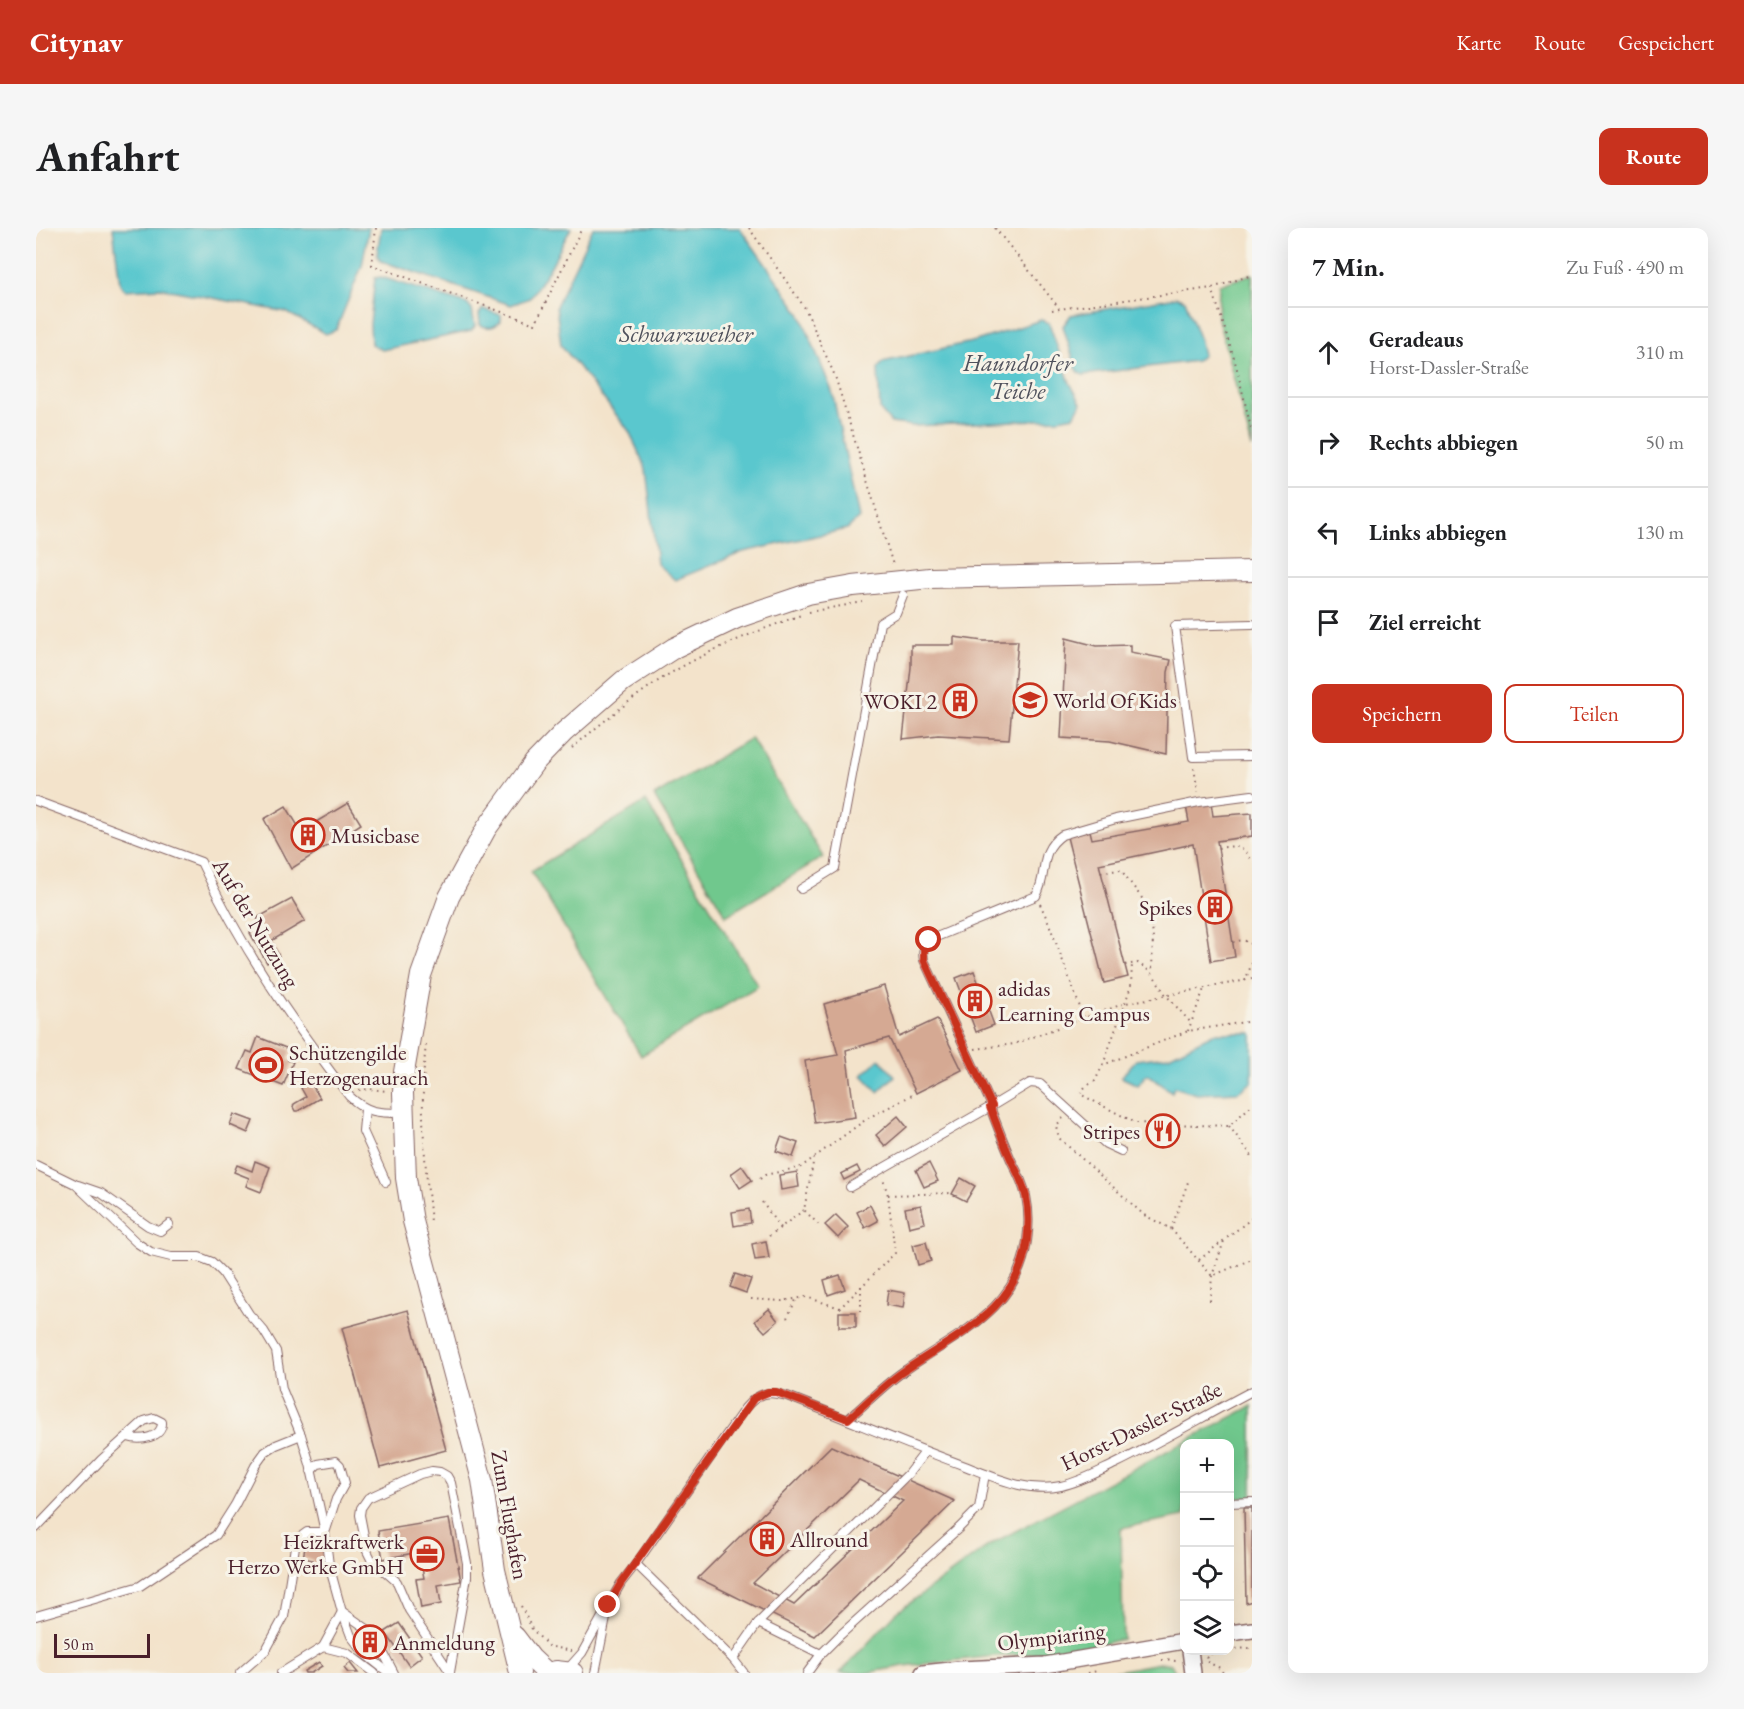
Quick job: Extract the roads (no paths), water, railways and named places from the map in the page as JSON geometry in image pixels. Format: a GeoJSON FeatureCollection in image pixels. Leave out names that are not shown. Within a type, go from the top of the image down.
{"type":"FeatureCollection","features":[{"type":"Feature","properties":{"kind":"street","name":"Zum Flughafen"},"geometry":{"type":"LineString","coordinates":[[520,1673],[495,1570],[482,1480],[413,1221],[406,1178],[403,1113],[404,1072],[421,975],[449,897],[486,829],[534,763],[563,733],[623,681],[674,648],[737,618],[808,594],[901,588],[953,577],[1252,571]]}},
{"type":"Feature","properties":{"kind":"street"},"geometry":{"type":"LineString","coordinates":[[1234,1632],[1252,1630]]}},
{"type":"Feature","properties":{"kind":"street","name":"Zum Flughafen"},"geometry":{"type":"LineString","coordinates":[[510,1631],[531,1658],[558,1672]]}},
{"type":"Feature","properties":{"kind":"street","name":"Olympiaring"},"geometry":{"type":"LineString","coordinates":[[923,1673],[1045,1665],[1180,1642]]}},
{"type":"Feature","properties":{"kind":"lane"},"geometry":{"type":"LineString","coordinates":[[801,889],[835,868],[880,623],[896,613],[901,588]]}},
{"type":"Feature","properties":{"kind":"lane"},"geometry":{"type":"LineString","coordinates":[[1252,624],[1175,626],[1193,758],[1252,756]]}},
{"type":"Feature","properties":{"kind":"lane"},"geometry":{"type":"LineString","coordinates":[[848,1419],[887,1383],[992,1311],[1010,1290],[1017,1277],[1028,1236],[1026,1198],[1021,1179],[967,1050],[924,960],[924,945],[929,940],[1036,896],[1040,890],[1046,854],[1056,839],[1062,835],[1116,819],[1199,802],[1252,795]]}},
{"type":"Feature","properties":{"kind":"lane","name":"Auf der Nutzung"},"geometry":{"type":"LineString","coordinates":[[36,801],[201,862],[218,898],[262,975],[349,1096],[365,1109]]}},
{"type":"Feature","properties":{"kind":"lane"},"geometry":{"type":"LineString","coordinates":[[850,1187],[1024,1086],[1036,1083],[1070,1110],[1106,1144],[1121,1151]]}},
{"type":"Feature","properties":{"kind":"lane"},"geometry":{"type":"LineString","coordinates":[[386,1182],[363,1131],[365,1109],[380,1113],[403,1113]]}},
{"type":"Feature","properties":{"kind":"lane"},"geometry":{"type":"LineString","coordinates":[[36,1165],[75,1184],[101,1192],[148,1226],[159,1231],[169,1224]]}},
{"type":"Feature","properties":{"kind":"lane"},"geometry":{"type":"LineString","coordinates":[[75,1184],[137,1243],[151,1252],[171,1257],[198,1257],[212,1262],[223,1273],[249,1314],[264,1331],[276,1351],[282,1389],[301,1435],[311,1471],[325,1532],[329,1565],[342,1612],[351,1636],[365,1654],[389,1673]]}},
{"type":"Feature","properties":{"kind":"lane","name":"Horst-Dassler-Straße"},"geometry":{"type":"LineString","coordinates":[[558,1672],[582,1653],[621,1583],[754,1398],[768,1392],[776,1392],[848,1419],[925,1452],[1018,1486],[1047,1488],[1068,1484],[1132,1456],[1252,1392]]}},
{"type":"Feature","properties":{"kind":"lane"},"geometry":{"type":"LineString","coordinates":[[36,1616],[140,1586],[216,1536],[265,1452],[301,1435]]}},
{"type":"Feature","properties":{"kind":"lane"},"geometry":{"type":"LineString","coordinates":[[36,1528],[101,1460],[128,1437]]}},
{"type":"Feature","properties":{"kind":"lane"},"geometry":{"type":"LineString","coordinates":[[733,1659],[758,1623],[908,1474],[925,1452]]}},
{"type":"Feature","properties":{"kind":"lane"},"geometry":{"type":"LineString","coordinates":[[311,1471],[318,1464],[336,1461],[340,1465],[345,1483],[336,1499],[325,1532]]}},
{"type":"Feature","properties":{"kind":"lane"},"geometry":{"type":"LineString","coordinates":[[432,1471],[447,1476],[451,1483],[467,1563],[466,1591],[450,1672],[409,1610],[397,1582],[371,1560],[360,1515],[363,1502],[375,1493],[432,1471]]}},
{"type":"Feature","properties":{"kind":"lane"},"geometry":{"type":"LineString","coordinates":[[807,1673],[821,1654],[979,1508],[985,1474]]}},
{"type":"Feature","properties":{"kind":"lane"},"geometry":{"type":"LineString","coordinates":[[1234,1503],[1252,1502]]}},
{"type":"Feature","properties":{"kind":"lane"},"geometry":{"type":"LineString","coordinates":[[240,1673],[266,1650],[284,1617],[296,1540],[307,1532],[325,1532]]}},
{"type":"Feature","properties":{"kind":"lane"},"geometry":{"type":"LineString","coordinates":[[636,1564],[733,1659],[744,1673]]}},
{"type":"Feature","properties":{"kind":"lane"},"geometry":{"type":"LineString","coordinates":[[595,1673],[608,1605]]}},
{"type":"Feature","properties":{"kind":"lane"},"geometry":{"type":"LineString","coordinates":[[281,1673],[323,1647],[342,1612]]}},
{"type":"Feature","properties":{"kind":"lane"},"geometry":{"type":"LineString","coordinates":[[342,1612],[373,1633],[394,1673]]}},
{"type":"Feature","properties":{"kind":"lane"},"geometry":{"type":"LineString","coordinates":[[758,1623],[821,1654]]}},
{"type":"Feature","properties":{"kind":"lane"},"geometry":{"type":"LineString","coordinates":[[323,1647],[348,1653],[374,1673]]}},
{"type":"Feature","properties":{"kind":"water"},"geometry":{"type":"Polygon","coordinates":[[[113,228],[369,228],[362,266],[336,330],[326,334],[286,312],[160,288],[125,290],[120,284],[113,228]]]}},
{"type":"Feature","properties":{"kind":"water"},"geometry":{"type":"Polygon","coordinates":[[[381,228],[571,228],[551,266],[530,298],[511,305],[381,261],[377,255],[381,228]]]}},
{"type":"Feature","properties":{"kind":"water","name":"Schwarzweiher"},"geometry":{"type":"Polygon","coordinates":[[[593,228],[740,228],[800,313],[832,391],[859,518],[847,529],[743,552],[675,580],[657,564],[646,469],[629,431],[561,345],[556,306],[593,228]]]}},
{"type":"Feature","properties":{"kind":"water"},"geometry":{"type":"Polygon","coordinates":[[[381,277],[467,304],[472,310],[475,326],[471,331],[382,350],[371,344],[370,324],[375,278],[381,277]]]}},
{"type":"Feature","properties":{"kind":"water","name":"Haundorfer Teiche"},"geometry":{"type":"Polygon","coordinates":[[[1177,297],[1185,300],[1199,338],[1203,355],[1196,361],[1083,375],[1077,371],[1063,326],[1071,315],[1177,297]]]}},
{"type":"Feature","properties":{"kind":"water"},"geometry":{"type":"Polygon","coordinates":[[[483,309],[501,315],[501,321],[491,327],[480,325],[479,314],[483,309]]]}},
{"type":"Feature","properties":{"kind":"water","name":"Haundorfer Teiche"},"geometry":{"type":"Polygon","coordinates":[[[1041,320],[1049,323],[1070,383],[1081,403],[1074,416],[1058,419],[913,426],[891,423],[880,410],[878,369],[883,362],[976,341],[1041,320]]]}},
{"type":"Feature","properties":{"kind":"water"},"geometry":{"type":"Polygon","coordinates":[[[1215,1033],[1252,1033],[1252,1082],[1238,1092],[1197,1094],[1174,1087],[1172,1092],[1147,1074],[1138,1085],[1121,1077],[1136,1060],[1169,1056],[1215,1033]]]}},
{"type":"Feature","properties":{"kind":"water"},"geometry":{"type":"Polygon","coordinates":[[[880,1059],[895,1076],[878,1092],[862,1075],[880,1059]]]}},
{"type":"Feature","properties":{"kind":"place","name":"World Of Kids"},"geometry":{"type":"Point","coordinates":[1030,700]}},
{"type":"Feature","properties":{"kind":"place","name":"WOKI 2"},"geometry":{"type":"Point","coordinates":[960,701]}},
{"type":"Feature","properties":{"kind":"place","name":"Musicbase"},"geometry":{"type":"Point","coordinates":[308,835]}},
{"type":"Feature","properties":{"kind":"place","name":"Spikes"},"geometry":{"type":"Point","coordinates":[1215,907]}},
{"type":"Feature","properties":{"kind":"place","name":"adidas Learning Campus"},"geometry":{"type":"Point","coordinates":[975,1001]}},
{"type":"Feature","properties":{"kind":"place","name":"Schützengilde Herzogenaurach"},"geometry":{"type":"Point","coordinates":[266,1065]}},
{"type":"Feature","properties":{"kind":"place","name":"Stripes"},"geometry":{"type":"Point","coordinates":[1163,1131]}},
{"type":"Feature","properties":{"kind":"place","name":"Allround"},"geometry":{"type":"Point","coordinates":[767,1539]}},
{"type":"Feature","properties":{"kind":"place","name":"Heizkraftwerk Herzo Werke GmbH"},"geometry":{"type":"Point","coordinates":[427,1554]}},
{"type":"Feature","properties":{"kind":"place","name":"Anmeldung"},"geometry":{"type":"Point","coordinates":[370,1642]}}]}
